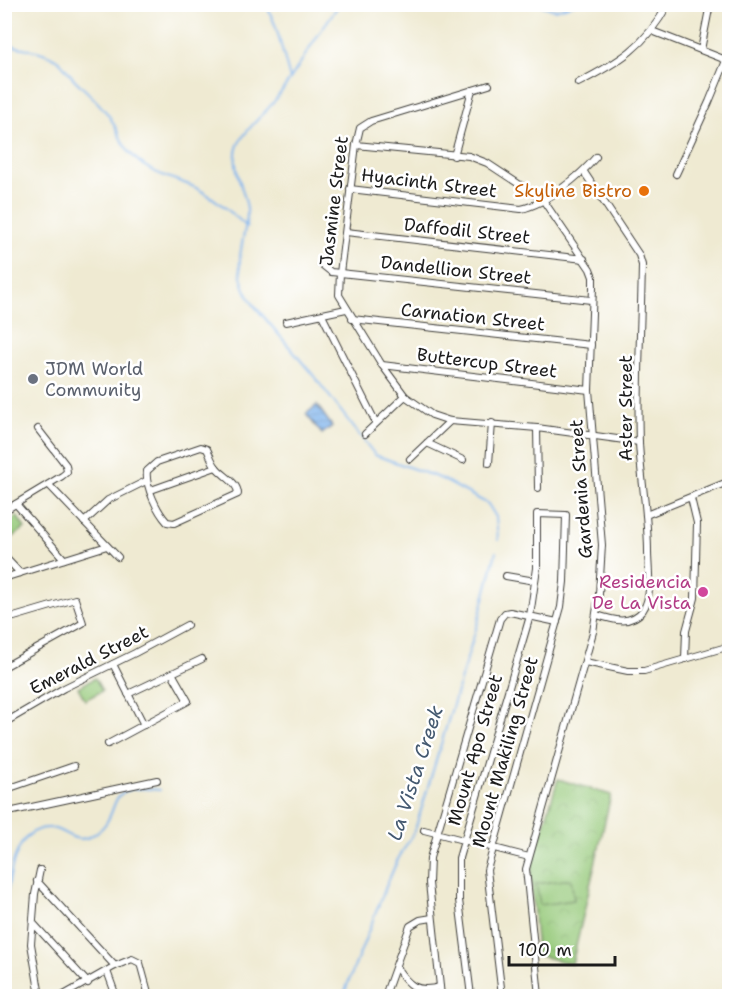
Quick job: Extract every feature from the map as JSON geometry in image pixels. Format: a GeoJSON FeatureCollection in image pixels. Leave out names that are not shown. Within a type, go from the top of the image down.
{"type":"FeatureCollection","features":[{"type":"Feature","properties":{"kind":"street"},"geometry":{"type":"LineString","coordinates":[[578,83],[622,59],[652,31],[668,4]]}},
{"type":"Feature","properties":{"kind":"street"},"geometry":{"type":"LineString","coordinates":[[701,50],[710,4]]}},
{"type":"Feature","properties":{"kind":"street"},"geometry":{"type":"LineString","coordinates":[[652,31],[726,60]]}},
{"type":"Feature","properties":{"kind":"street"},"geometry":{"type":"LineString","coordinates":[[676,174],[729,51]]}},
{"type":"Feature","properties":{"kind":"street","name":"Jasmine Street"},"geometry":{"type":"LineString","coordinates":[[489,86],[366,123],[358,132],[339,295],[382,365],[405,396],[432,416],[450,421],[492,423],[639,442]]}},
{"type":"Feature","properties":{"kind":"street"},"geometry":{"type":"LineString","coordinates":[[454,156],[472,90]]}},
{"type":"Feature","properties":{"kind":"street"},"geometry":{"type":"LineString","coordinates":[[356,145],[470,156],[487,163],[543,200]]}},
{"type":"Feature","properties":{"kind":"street","name":"Hyacinth Street"},"geometry":{"type":"LineString","coordinates":[[350,189],[521,209],[543,200],[584,171],[596,157]]}},
{"type":"Feature","properties":{"kind":"street","name":"Aster Street"},"geometry":{"type":"LineString","coordinates":[[584,171],[639,255],[642,265],[639,442],[646,515],[648,597],[643,610],[635,618],[622,621],[610,620],[597,615]]}},
{"type":"Feature","properties":{"kind":"street","name":"Gardenia Street"},"geometry":{"type":"LineString","coordinates":[[539,996],[527,886],[529,857],[597,615],[602,545],[589,390],[593,277],[543,200]]}},
{"type":"Feature","properties":{"kind":"street","name":"Daffodil Street"},"geometry":{"type":"LineString","coordinates":[[346,232],[584,260]]}},
{"type":"Feature","properties":{"kind":"street","name":"Dandellion Street"},"geometry":{"type":"LineString","coordinates":[[321,264],[328,271],[340,273],[591,300]]}},
{"type":"Feature","properties":{"kind":"street"},"geometry":{"type":"LineString","coordinates":[[286,322],[346,309]]}},
{"type":"Feature","properties":{"kind":"street"},"geometry":{"type":"LineString","coordinates":[[322,315],[376,423]]}},
{"type":"Feature","properties":{"kind":"street","name":"Carnation Street"},"geometry":{"type":"LineString","coordinates":[[352,319],[591,345]]}},
{"type":"Feature","properties":{"kind":"street","name":"Buttercup Street"},"geometry":{"type":"LineString","coordinates":[[382,365],[589,390]]}},
{"type":"Feature","properties":{"kind":"street"},"geometry":{"type":"LineString","coordinates":[[364,434],[405,396]]}},
{"type":"Feature","properties":{"kind":"street"},"geometry":{"type":"LineString","coordinates":[[410,459],[450,421]]}},
{"type":"Feature","properties":{"kind":"street"},"geometry":{"type":"LineString","coordinates":[[489,464],[492,423]]}},
{"type":"Feature","properties":{"kind":"street"},"geometry":{"type":"LineString","coordinates":[[537,428],[538,488]]}},
{"type":"Feature","properties":{"kind":"street"},"geometry":{"type":"LineString","coordinates":[[4,511],[65,474],[67,467],[38,429]]}},
{"type":"Feature","properties":{"kind":"street"},"geometry":{"type":"LineString","coordinates":[[427,443],[463,460]]}},
{"type":"Feature","properties":{"kind":"street"},"geometry":{"type":"LineString","coordinates":[[201,447],[207,448],[216,467],[236,485],[239,490],[238,494],[174,524],[164,520],[146,481],[147,471],[152,465],[201,447]]}},
{"type":"Feature","properties":{"kind":"street"},"geometry":{"type":"LineString","coordinates":[[151,490],[216,467]]}},
{"type":"Feature","properties":{"kind":"street"},"geometry":{"type":"LineString","coordinates":[[84,522],[108,500],[146,481]]}},
{"type":"Feature","properties":{"kind":"street"},"geometry":{"type":"LineString","coordinates":[[646,515],[729,481]]}},
{"type":"Feature","properties":{"kind":"street"},"geometry":{"type":"LineString","coordinates":[[49,484],[118,557]]}},
{"type":"Feature","properties":{"kind":"street"},"geometry":{"type":"LineString","coordinates":[[685,659],[686,631],[695,598],[697,523],[691,498]]}},
{"type":"Feature","properties":{"kind":"street"},"geometry":{"type":"LineString","coordinates":[[16,504],[64,559]]}},
{"type":"Feature","properties":{"kind":"street","name":"Mount Apo Street"},"geometry":{"type":"LineString","coordinates":[[471,996],[458,880],[459,858],[530,616],[536,581],[537,514],[567,516]]}},
{"type":"Feature","properties":{"kind":"street","name":"Mount Makiling Street"},"geometry":{"type":"LineString","coordinates":[[502,996],[487,870],[557,622],[564,582],[567,516]]}},
{"type":"Feature","properties":{"kind":"street"},"geometry":{"type":"LineString","coordinates":[[4,578],[107,546]]}},
{"type":"Feature","properties":{"kind":"street"},"geometry":{"type":"LineString","coordinates":[[4,556],[20,573]]}},
{"type":"Feature","properties":{"kind":"street"},"geometry":{"type":"LineString","coordinates":[[506,576],[536,581]]}},
{"type":"Feature","properties":{"kind":"street"},"geometry":{"type":"LineString","coordinates":[[4,620],[75,599],[83,622],[4,667]]}},
{"type":"Feature","properties":{"kind":"street"},"geometry":{"type":"LineString","coordinates":[[441,996],[429,870],[436,834],[500,619],[505,613],[557,622]]}},
{"type":"Feature","properties":{"kind":"street","name":"Emerald Street"},"geometry":{"type":"LineString","coordinates":[[4,723],[64,688],[187,625]]}},
{"type":"Feature","properties":{"kind":"street"},"geometry":{"type":"LineString","coordinates":[[585,662],[628,671],[644,671],[729,646]]}},
{"type":"Feature","properties":{"kind":"street"},"geometry":{"type":"LineString","coordinates":[[128,694],[202,659]]}},
{"type":"Feature","properties":{"kind":"street"},"geometry":{"type":"LineString","coordinates":[[112,664],[144,725]]}},
{"type":"Feature","properties":{"kind":"street"},"geometry":{"type":"LineString","coordinates":[[108,744],[188,701],[172,673]]}},
{"type":"Feature","properties":{"kind":"street"},"geometry":{"type":"LineString","coordinates":[[4,790],[74,766]]}},
{"type":"Feature","properties":{"kind":"street"},"geometry":{"type":"LineString","coordinates":[[4,813],[157,780]]}},
{"type":"Feature","properties":{"kind":"street"},"geometry":{"type":"LineString","coordinates":[[424,830],[529,857]]}},
{"type":"Feature","properties":{"kind":"street"},"geometry":{"type":"LineString","coordinates":[[40,870],[33,923],[32,956],[40,996]]}},
{"type":"Feature","properties":{"kind":"street"},"geometry":{"type":"LineString","coordinates":[[37,881],[115,966]]}},
{"type":"Feature","properties":{"kind":"street"},"geometry":{"type":"LineString","coordinates":[[388,996],[387,990],[410,926],[420,920],[432,918]]}},
{"type":"Feature","properties":{"kind":"street"},"geometry":{"type":"LineString","coordinates":[[33,923],[88,983]]}},
{"type":"Feature","properties":{"kind":"street"},"geometry":{"type":"LineString","coordinates":[[62,996],[132,959],[140,963],[149,996]]}},
{"type":"Feature","properties":{"kind":"street"},"geometry":{"type":"LineString","coordinates":[[396,967],[403,977],[416,988],[430,990],[440,987]]}},
{"type":"Feature","properties":{"kind":"street"},"geometry":{"type":"LineString","coordinates":[[107,971],[116,996]]}},
{"type":"Feature","properties":{"kind":"green space"},"geometry":{"type":"Polygon","coordinates":[[[17,516],[25,528],[5,543],[5,525],[17,516]]]}},
{"type":"Feature","properties":{"kind":"green space"},"geometry":{"type":"Polygon","coordinates":[[[95,678],[102,691],[85,700],[78,687],[95,678]]]}},
{"type":"Feature","properties":{"kind":"green space"},"geometry":{"type":"Polygon","coordinates":[[[558,779],[611,795],[572,964],[537,955],[531,877],[532,863],[558,779]]]}},
{"type":"Feature","properties":{"kind":"green space"},"geometry":{"type":"Polygon","coordinates":[[[571,879],[574,900],[540,905],[536,884],[571,879]]]}},
{"type":"Feature","properties":{"kind":"water"},"geometry":{"type":"Polygon","coordinates":[[[317,405],[332,426],[322,434],[306,414],[317,405]]]}},
{"type":"Feature","properties":{"kind":"waterway"},"geometry":{"type":"LineString","coordinates":[[266,4],[276,27],[290,79]]}},
{"type":"Feature","properties":{"kind":"waterway","name":"La Vista Creek"},"geometry":{"type":"LineString","coordinates":[[340,4],[272,105],[238,145],[237,168],[247,208],[240,260],[242,282],[253,304],[313,375],[375,455],[442,479],[488,504],[496,517],[498,540]]}},
{"type":"Feature","properties":{"kind":"waterway"},"geometry":{"type":"LineString","coordinates":[[538,4],[555,10],[574,4]]}},
{"type":"Feature","properties":{"kind":"waterway"},"geometry":{"type":"LineString","coordinates":[[4,42],[51,56],[59,61],[105,111],[126,148],[135,158],[155,172],[207,194],[247,227]]}},
{"type":"Feature","properties":{"kind":"waterway","name":"La Vista Creek"},"geometry":{"type":"LineString","coordinates":[[343,996],[397,861],[415,830],[478,622],[496,552]]}},
{"type":"Feature","properties":{"kind":"waterway"},"geometry":{"type":"LineString","coordinates":[[4,922],[13,864],[26,838],[36,830],[50,828],[84,839],[101,829],[120,795],[127,790],[140,788],[160,790]]}},
{"type":"Feature","properties":{"kind":"place","name":"Skyline Bistro"},"geometry":{"type":"Point","coordinates":[644,191]}},
{"type":"Feature","properties":{"kind":"place","name":"JDM World Community"},"geometry":{"type":"Point","coordinates":[33,379]}},
{"type":"Feature","properties":{"kind":"place","name":"Residencia De La Vista"},"geometry":{"type":"Point","coordinates":[703,592]}}]}
